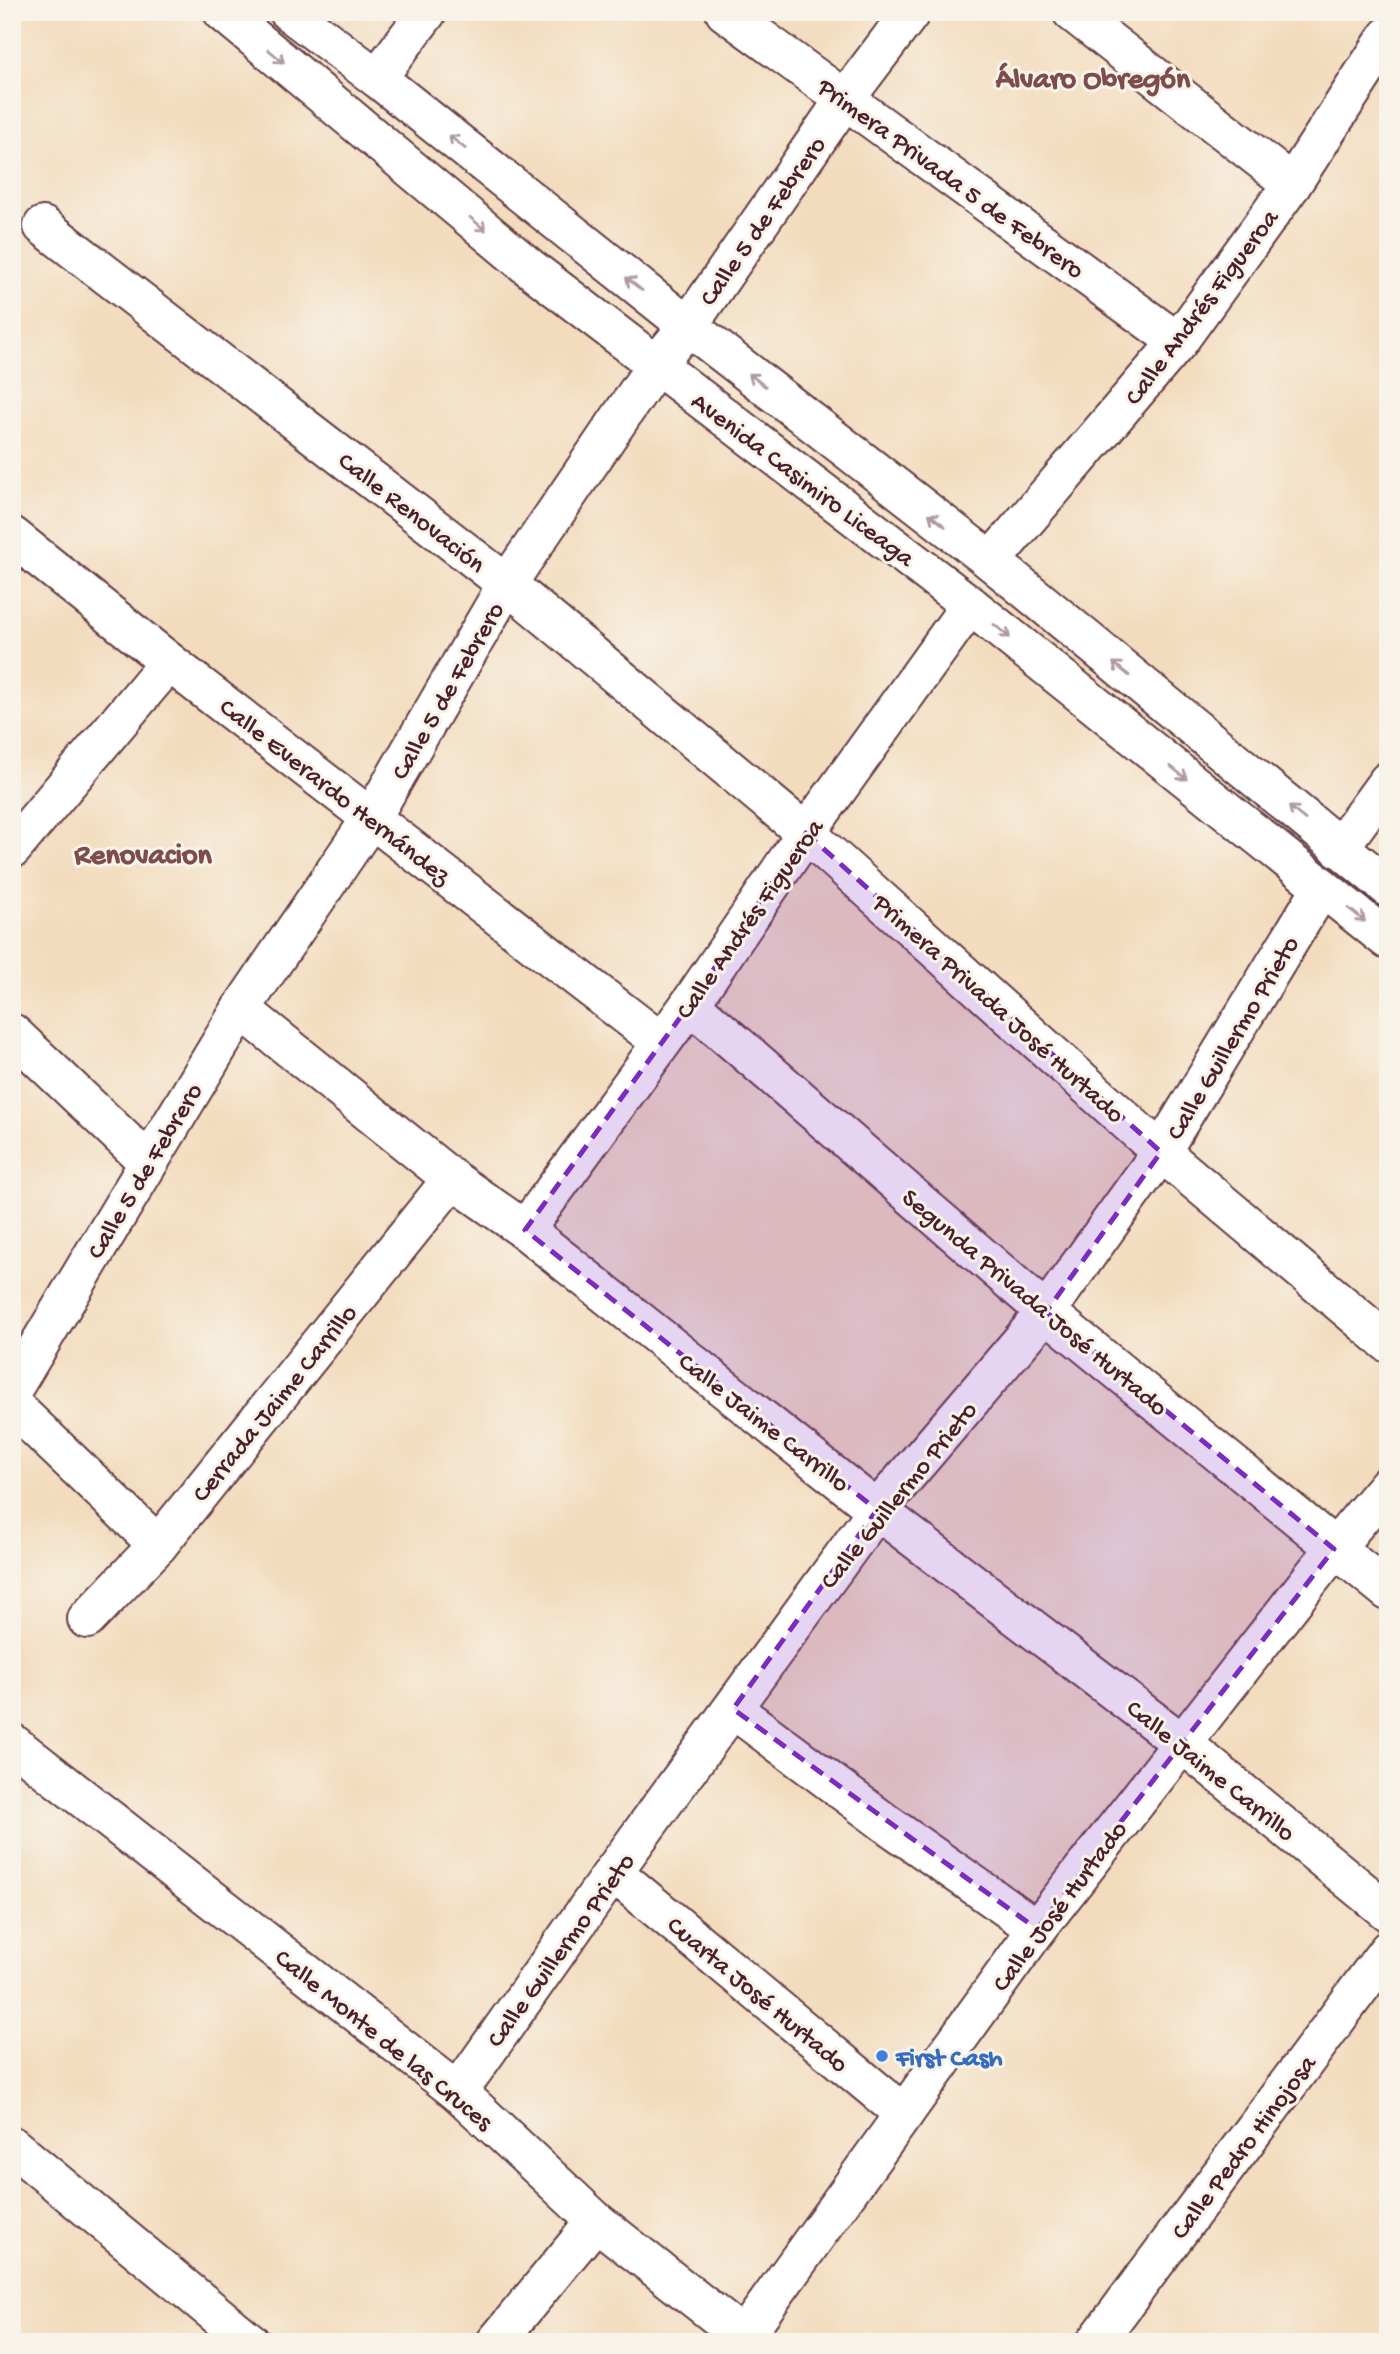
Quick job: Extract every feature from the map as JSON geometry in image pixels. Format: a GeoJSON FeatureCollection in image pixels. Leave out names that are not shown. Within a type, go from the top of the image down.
{"type":"FeatureCollection","features":[{"type":"Feature","properties":{"kind":"street","name":"Avenida Casimiro Liceaga"},"geometry":{"type":"LineString","coordinates":[[223,12],[530,268],[970,605],[1388,940]]}},
{"type":"Feature","properties":{"kind":"street","name":"Avenida Casimiro Liceaga"},"geometry":{"type":"LineString","coordinates":[[289,12],[377,78],[688,326],[991,561],[1388,887]]}},
{"type":"Feature","properties":{"kind":"street"},"geometry":{"type":"LineString","coordinates":[[377,78],[427,12]]}},
{"type":"Feature","properties":{"kind":"street","name":"Primera Privada 5 de Febrero"},"geometry":{"type":"LineString","coordinates":[[725,12],[1178,342]]}},
{"type":"Feature","properties":{"kind":"street","name":"Calle 5 de Febrero"},"geometry":{"type":"LineString","coordinates":[[12,1390],[147,1161],[241,1009],[372,817],[507,584],[656,365],[688,326],[845,99],[911,12]]}},
{"type":"Feature","properties":{"kind":"street"},"geometry":{"type":"LineString","coordinates":[[1072,12],[1292,184]]}},
{"type":"Feature","properties":{"kind":"street","name":"Calle Andrés Figueroa"},"geometry":{"type":"LineString","coordinates":[[991,561],[1178,342],[1292,184],[1388,36]]}},
{"type":"Feature","properties":{"kind":"street","name":"Calle Renovación"},"geometry":{"type":"LineString","coordinates":[[43,226],[507,584],[806,833]]}},
{"type":"Feature","properties":{"kind":"street","name":"Calle Everardo Hernández"},"geometry":{"type":"LineString","coordinates":[[12,536],[169,662],[661,1042]]}},
{"type":"Feature","properties":{"kind":"street","name":"Calle Andrés Figueroa"},"geometry":{"type":"LineString","coordinates":[[525,1230],[690,1004],[806,833],[970,605]]}},
{"type":"Feature","properties":{"kind":"street"},"geometry":{"type":"LineString","coordinates":[[12,849],[169,662]]}},
{"type":"Feature","properties":{"kind":"street"},"geometry":{"type":"LineString","coordinates":[[1339,848],[1388,781]]}},
{"type":"Feature","properties":{"kind":"street","name":"Primera Privada José Hurtado"},"geometry":{"type":"LineString","coordinates":[[806,833],[1161,1152],[1388,1343]]}},
{"type":"Feature","properties":{"kind":"street","name":"Calle Guillermo Prieto"},"geometry":{"type":"LineString","coordinates":[[457,2092],[877,1510],[1046,1312],[1161,1152],[1322,887]]}},
{"type":"Feature","properties":{"kind":"street","name":"Segunda Privada José Hurtado"},"geometry":{"type":"LineString","coordinates":[[690,1004],[1046,1312],[1388,1591]]}},
{"type":"Feature","properties":{"kind":"street","name":"Calle Jaime Carrillo"},"geometry":{"type":"LineString","coordinates":[[241,1009],[452,1179],[525,1230],[877,1510],[1182,1743],[1388,1912]]}},
{"type":"Feature","properties":{"kind":"street"},"geometry":{"type":"LineString","coordinates":[[12,1033],[147,1161]]}},
{"type":"Feature","properties":{"kind":"street","name":"Cerrada Jaime Carrillo"},"geometry":{"type":"LineString","coordinates":[[87,1619],[158,1545],[452,1179]]}},
{"type":"Feature","properties":{"kind":"street"},"geometry":{"type":"LineString","coordinates":[[12,1405],[158,1545]]}},
{"type":"Feature","properties":{"kind":"street","name":"Calle José Hurtado"},"geometry":{"type":"LineString","coordinates":[[747,2339],[1037,1930],[1334,1549],[1388,1485]]}},
{"type":"Feature","properties":{"kind":"street"},"geometry":{"type":"LineString","coordinates":[[733,1709],[887,1825],[1037,1930]]}},
{"type":"Feature","properties":{"kind":"street","name":"Calle Monte de las Cruces"},"geometry":{"type":"LineString","coordinates":[[12,1743],[457,2092],[596,2221],[747,2339]]}},
{"type":"Feature","properties":{"kind":"street","name":"Cuarta José Hurtado"},"geometry":{"type":"LineString","coordinates":[[614,1872],[904,2114]]}},
{"type":"Feature","properties":{"kind":"street","name":"Calle Pedro Hinojosa"},"geometry":{"type":"LineString","coordinates":[[1096,2342],[1388,1950]]}},
{"type":"Feature","properties":{"kind":"street"},"geometry":{"type":"LineString","coordinates":[[18,2161],[250,2342]]}},
{"type":"Feature","properties":{"kind":"street"},"geometry":{"type":"LineString","coordinates":[[496,2342],[596,2221]]}},
{"type":"Feature","properties":{"kind":"highlighted area"},"geometry":{"type":"Polygon","coordinates":[[[806,833],[1161,1152],[1046,1312],[1334,1549],[1037,1929],[733,1709],[877,1510],[525,1230],[690,1004],[806,833]]]}},
{"type":"Feature","properties":{"kind":"place","name":"First Cash"},"geometry":{"type":"Point","coordinates":[882,2056]}},
{"type":"Feature","properties":{"kind":"district","name":"Álvaro Obregón"},"geometry":{"type":"Point","coordinates":[1093,77]}},
{"type":"Feature","properties":{"kind":"district","name":"Renovacion"},"geometry":{"type":"Point","coordinates":[143,853]}}]}
